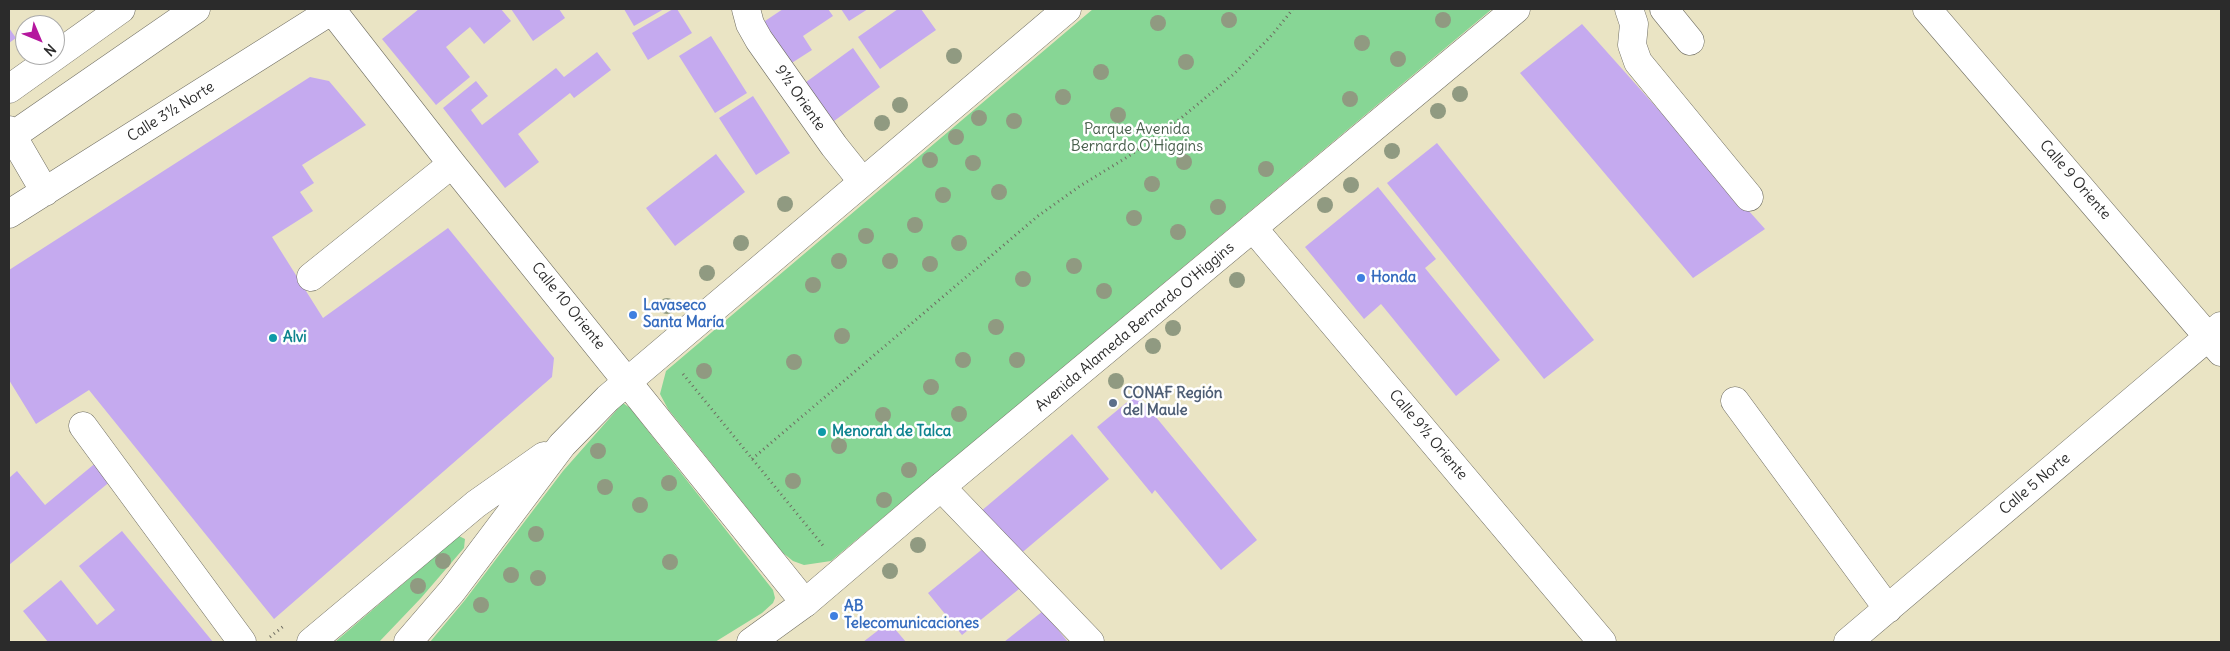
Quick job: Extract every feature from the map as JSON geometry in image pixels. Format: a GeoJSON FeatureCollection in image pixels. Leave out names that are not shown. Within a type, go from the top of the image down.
{"type":"FeatureCollection","features":[{"type":"Feature","properties":{"kind":"street"},"geometry":{"type":"LineString","coordinates":[[9,89],[121,9]]}},
{"type":"Feature","properties":{"kind":"street"},"geometry":{"type":"LineString","coordinates":[[45,192],[10,133],[196,9]]}},
{"type":"Feature","properties":{"kind":"street","name":"Calle 10 Oriente"},"geometry":{"type":"LineString","coordinates":[[332,9],[452,164],[805,603]]}},
{"type":"Feature","properties":{"kind":"street","name":"Calle 3½ Norte"},"geometry":{"type":"LineString","coordinates":[[9,214],[332,9]]}},
{"type":"Feature","properties":{"kind":"street","name":"9½ Oriente"},"geometry":{"type":"LineString","coordinates":[[746,9],[750,24],[759,40],[834,146],[862,181]]}},
{"type":"Feature","properties":{"kind":"street"},"geometry":{"type":"LineString","coordinates":[[408,642],[452,591],[562,445],[608,398],[1067,9]]}},
{"type":"Feature","properties":{"kind":"street","name":"Avenida Alameda Bernardo O'Higgins"},"geometry":{"type":"LineString","coordinates":[[752,642],[768,633],[805,603],[941,487],[1516,9]]}},
{"type":"Feature","properties":{"kind":"street"},"geometry":{"type":"LineString","coordinates":[[1629,9],[1634,24],[1632,45],[1638,62],[1749,197]]}},
{"type":"Feature","properties":{"kind":"street"},"geometry":{"type":"LineString","coordinates":[[1664,9],[1690,41]]}},
{"type":"Feature","properties":{"kind":"street","name":"Calle 9 Oriente"},"geometry":{"type":"LineString","coordinates":[[1928,9],[2217,338]]}},
{"type":"Feature","properties":{"kind":"street"},"geometry":{"type":"LineString","coordinates":[[311,277],[452,164]]}},
{"type":"Feature","properties":{"kind":"street","name":"Calle 9½ Oriente"},"geometry":{"type":"LineString","coordinates":[[1253,228],[1602,642]]}},
{"type":"Feature","properties":{"kind":"street","name":"Calle 5 Norte"},"geometry":{"type":"LineString","coordinates":[[1848,642],[2217,338]]}},
{"type":"Feature","properties":{"kind":"street"},"geometry":{"type":"LineString","coordinates":[[1735,401],[1888,608]]}},
{"type":"Feature","properties":{"kind":"street"},"geometry":{"type":"LineString","coordinates":[[83,426],[242,642]]}},
{"type":"Feature","properties":{"kind":"street"},"geometry":{"type":"LineString","coordinates":[[311,642],[476,504],[562,445]]}},
{"type":"Feature","properties":{"kind":"street"},"geometry":{"type":"LineString","coordinates":[[941,487],[1090,642]]}},
{"type":"Feature","properties":{"kind":"path"},"geometry":{"type":"LineString","coordinates":[[752,459],[1038,216],[1180,119],[1228,80],[1272,35],[1293,9]]}},
{"type":"Feature","properties":{"kind":"path"},"geometry":{"type":"LineString","coordinates":[[664,350],[828,553]]}},
{"type":"Feature","properties":{"kind":"green space","name":"Parque Avenida Bernardo O'Higgins"},"geometry":{"type":"Polygon","coordinates":[[[1093,9],[1492,9],[831,561],[804,565],[793,561],[783,553],[668,409],[660,394],[666,371],[1093,9]]]}},
{"type":"Feature","properties":{"kind":"green space"},"geometry":{"type":"Polygon","coordinates":[[[623,403],[630,408],[773,590],[775,598],[773,603],[762,613],[715,642],[430,642],[465,600],[563,471],[623,403]]]}},
{"type":"Feature","properties":{"kind":"green space"},"geometry":{"type":"Polygon","coordinates":[[[459,536],[465,539],[464,548],[421,598],[379,642],[335,642],[459,536]]]}},
{"type":"Feature","properties":{"kind":"building"},"geometry":{"type":"Polygon","coordinates":[[[419,9],[501,9],[511,21],[484,44],[470,27],[446,47],[470,77],[436,105],[382,39],[419,9]]]}},
{"type":"Feature","properties":{"kind":"building"},"geometry":{"type":"Polygon","coordinates":[[[511,9],[559,9],[565,18],[533,41],[511,9]]]}},
{"type":"Feature","properties":{"kind":"building"},"geometry":{"type":"Polygon","coordinates":[[[624,9],[664,9],[634,26],[624,9]]]}},
{"type":"Feature","properties":{"kind":"building"},"geometry":{"type":"Polygon","coordinates":[[[673,9],[677,9],[692,33],[648,60],[632,33],[673,9]]]}},
{"type":"Feature","properties":{"kind":"building"},"geometry":{"type":"Polygon","coordinates":[[[783,9],[828,9],[833,16],[803,36],[812,50],[787,66],[759,25],[783,9]]]}},
{"type":"Feature","properties":{"kind":"building"},"geometry":{"type":"Polygon","coordinates":[[[841,9],[868,9],[849,21],[841,9]]]}},
{"type":"Feature","properties":{"kind":"building"},"geometry":{"type":"Polygon","coordinates":[[[898,9],[921,9],[936,30],[880,69],[858,37],[898,9]]]}},
{"type":"Feature","properties":{"kind":"building"},"geometry":{"type":"Polygon","coordinates":[[[1582,24],[1765,229],[1693,278],[1520,73],[1582,24]]]}},
{"type":"Feature","properties":{"kind":"building"},"geometry":{"type":"Polygon","coordinates":[[[9,28],[15,39],[9,43],[9,28]]]}},
{"type":"Feature","properties":{"kind":"building"},"geometry":{"type":"Polygon","coordinates":[[[711,36],[747,93],[715,113],[679,56],[711,36]]]}},
{"type":"Feature","properties":{"kind":"building"},"geometry":{"type":"Polygon","coordinates":[[[853,48],[880,87],[830,124],[802,85],[853,48]]]}},
{"type":"Feature","properties":{"kind":"building"},"geometry":{"type":"Polygon","coordinates":[[[597,52],[611,70],[574,98],[570,93],[518,134],[539,162],[505,188],[443,108],[476,81],[488,96],[471,110],[482,125],[556,68],[564,77],[597,52]]]}},
{"type":"Feature","properties":{"kind":"building","name":"Alvi"},"geometry":{"type":"Polygon","coordinates":[[[310,77],[329,81],[366,125],[302,165],[314,183],[300,192],[313,211],[272,237],[323,318],[448,228],[554,358],[552,377],[274,619],[89,390],[36,424],[9,380],[9,270],[310,77]]]}},
{"type":"Feature","properties":{"kind":"building"},"geometry":{"type":"Polygon","coordinates":[[[753,96],[790,153],[756,175],[719,118],[753,96]]]}},
{"type":"Feature","properties":{"kind":"building"},"geometry":{"type":"Polygon","coordinates":[[[1437,143],[1594,340],[1544,379],[1387,183],[1437,143]]]}},
{"type":"Feature","properties":{"kind":"building"},"geometry":{"type":"Polygon","coordinates":[[[716,154],[745,192],[675,246],[646,208],[716,154]]]}},
{"type":"Feature","properties":{"kind":"building"},"geometry":{"type":"Polygon","coordinates":[[[1378,187],[1436,259],[1425,268],[1500,360],[1456,396],[1381,304],[1364,319],[1305,247],[1378,187]]]}},
{"type":"Feature","properties":{"kind":"building"},"geometry":{"type":"Polygon","coordinates":[[[1137,394],[1257,540],[1221,570],[1155,490],[1152,494],[1097,427],[1137,394]]]}},
{"type":"Feature","properties":{"kind":"building"},"geometry":{"type":"Polygon","coordinates":[[[1072,434],[1109,479],[1018,556],[980,512],[1072,434]]]}},
{"type":"Feature","properties":{"kind":"building"},"geometry":{"type":"Polygon","coordinates":[[[98,461],[112,480],[9,565],[9,478],[17,471],[45,505],[98,461]]]}},
{"type":"Feature","properties":{"kind":"building"},"geometry":{"type":"Polygon","coordinates":[[[122,531],[213,642],[48,642],[23,611],[61,580],[97,625],[115,610],[79,566],[122,531]]]}},
{"type":"Feature","properties":{"kind":"building"},"geometry":{"type":"Polygon","coordinates":[[[990,543],[1024,585],[962,635],[928,593],[990,543]]]}},
{"type":"Feature","properties":{"kind":"building"},"geometry":{"type":"Polygon","coordinates":[[[1043,611],[1068,642],[1004,642],[1043,611]]]}},
{"type":"Feature","properties":{"kind":"building"},"geometry":{"type":"Polygon","coordinates":[[[889,622],[906,642],[863,642],[889,622]]]}},
{"type":"Feature","properties":{"kind":"place","name":"Honda"},"geometry":{"type":"Point","coordinates":[1361,278]}},
{"type":"Feature","properties":{"kind":"place","name":"Lavaseco Santa María"},"geometry":{"type":"Point","coordinates":[633,315]}},
{"type":"Feature","properties":{"kind":"place","name":"Alvi"},"geometry":{"type":"Point","coordinates":[273,338]}},
{"type":"Feature","properties":{"kind":"place","name":"CONAF Región del Maule"},"geometry":{"type":"Point","coordinates":[1113,403]}},
{"type":"Feature","properties":{"kind":"place","name":"Menorah de Talca"},"geometry":{"type":"Point","coordinates":[822,432]}},
{"type":"Feature","properties":{"kind":"place","name":"AB Telecomunicaciones"},"geometry":{"type":"Point","coordinates":[834,616]}}]}
